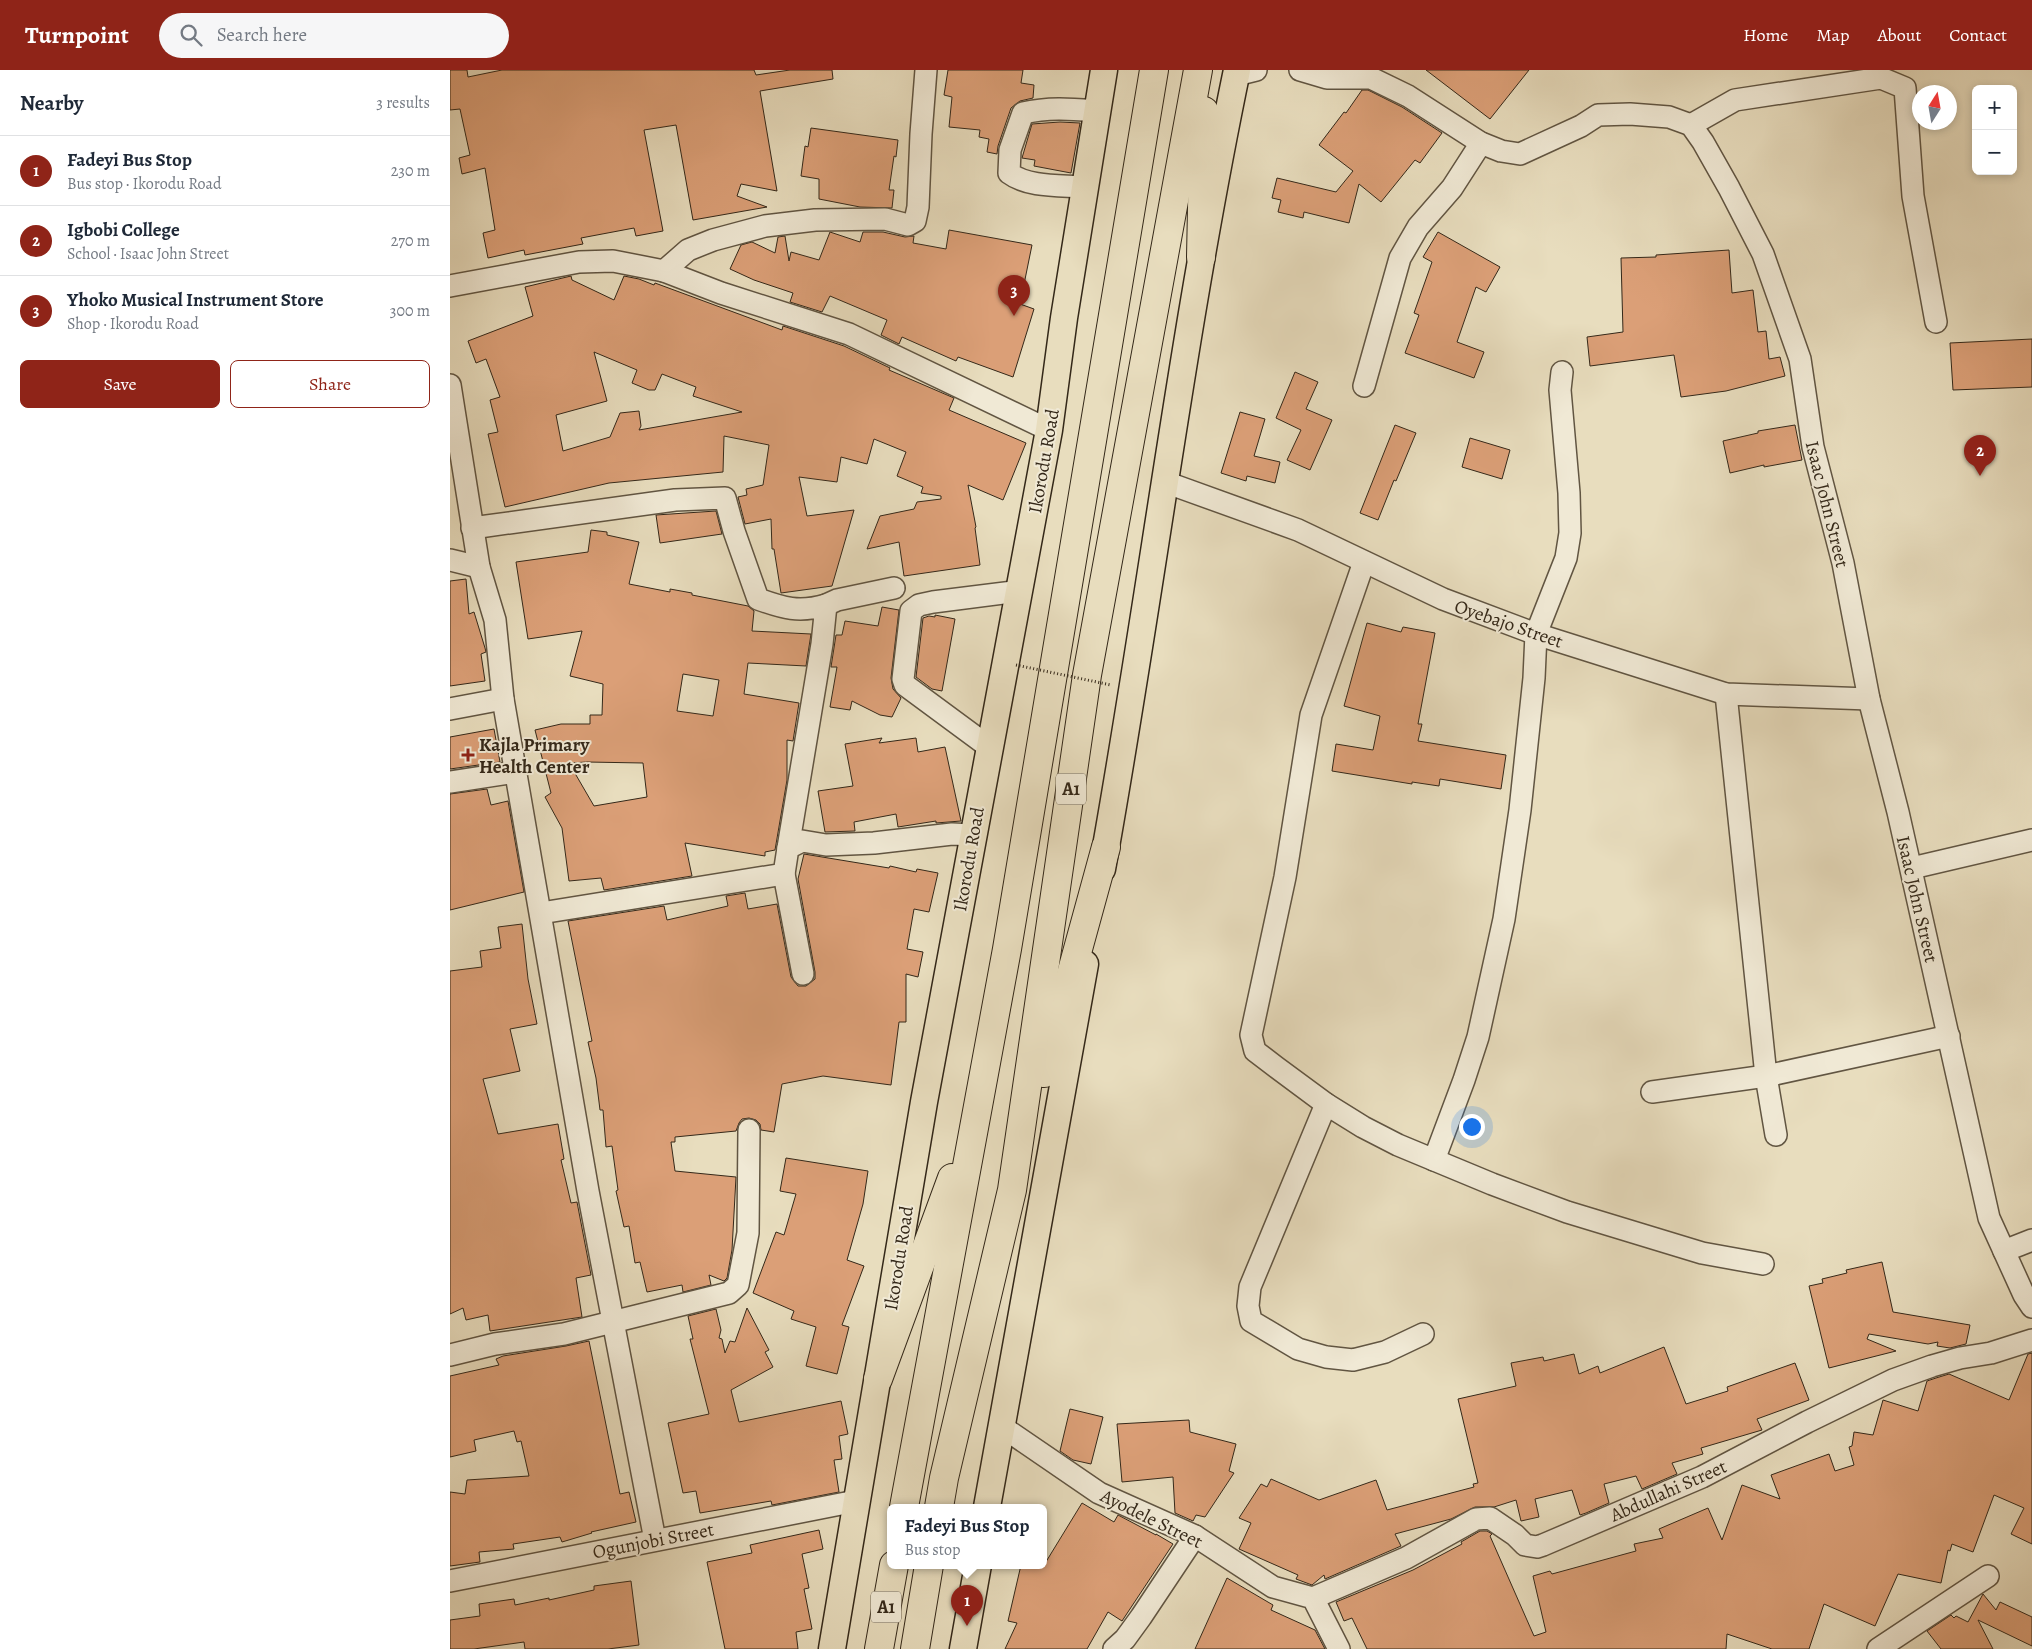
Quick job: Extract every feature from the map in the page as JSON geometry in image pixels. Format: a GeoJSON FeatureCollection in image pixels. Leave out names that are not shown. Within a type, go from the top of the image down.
{"type":"FeatureCollection","features":[{"type":"Feature","properties":{"kind":"highway","name":"A1"},"geometry":{"type":"LineString","coordinates":[[905,1504],[979,1106],[1154,70]]}},
{"type":"Feature","properties":{"kind":"highway","name":"A1"},"geometry":{"type":"LineString","coordinates":[[940,1504],[1012,1190],[1087,675],[1198,70]]}},
{"type":"Feature","properties":{"kind":"highway"},"geometry":{"type":"LineString","coordinates":[[1201,257],[1204,70]]}},
{"type":"Feature","properties":{"kind":"highway"},"geometry":{"type":"LineString","coordinates":[[1012,1190],[1106,847]]}},
{"type":"Feature","properties":{"kind":"highway"},"geometry":{"type":"LineString","coordinates":[[878,1379],[979,1106]]}},
{"type":"Feature","properties":{"kind":"highway","name":"A1"},"geometry":{"type":"LineString","coordinates":[[879,1649],[893,1569]]}},
{"type":"Feature","properties":{"kind":"highway","name":"A1"},"geometry":{"type":"LineString","coordinates":[[915,1649],[928,1569]]}},
{"type":"Feature","properties":{"kind":"main road","name":"Ikorodu Road"},"geometry":{"type":"LineString","coordinates":[[832,1649],[924,1102],[1049,430],[1096,111],[1104,70]]}},
{"type":"Feature","properties":{"kind":"main road"},"geometry":{"type":"LineString","coordinates":[[988,1504],[1106,847],[1201,257],[1243,72]]}},
{"type":"Feature","properties":{"kind":"main road"},"geometry":{"type":"LineString","coordinates":[[963,1649],[977,1569]]}},
{"type":"Feature","properties":{"kind":"street"},"geometry":{"type":"LineString","coordinates":[[664,271],[688,250],[713,240],[765,226],[815,220],[885,219],[908,225],[915,221],[918,207],[926,70]]}},
{"type":"Feature","properties":{"kind":"street"},"geometry":{"type":"LineString","coordinates":[[1300,70],[1327,78],[1371,78],[1408,96],[1481,143],[1501,151],[1520,154],[1581,126],[1598,115],[1630,114],[1669,117],[1691,125],[1735,100],[1881,78],[1905,88],[1913,196],[1936,322]]}},
{"type":"Feature","properties":{"kind":"street"},"geometry":{"type":"LineString","coordinates":[[1085,187],[1041,184],[1016,179],[1009,173],[1010,150],[1023,113],[1042,109],[1062,108],[1096,111]]}},
{"type":"Feature","properties":{"kind":"street","name":"Isaac John Street"},"geometry":{"type":"LineString","coordinates":[[1691,125],[1729,188],[1763,254],[1800,360],[1813,447],[1844,563],[1869,699],[1912,868],[1989,1218],[2004,1251],[2029,1297]]}},
{"type":"Feature","properties":{"kind":"street"},"geometry":{"type":"LineString","coordinates":[[1364,386],[1400,258],[1418,227],[1452,188],[1481,143]]}},
{"type":"Feature","properties":{"kind":"street"},"geometry":{"type":"LineString","coordinates":[[450,286],[579,262],[613,261],[664,271],[721,293],[849,334],[1049,430]]}},
{"type":"Feature","properties":{"kind":"street"},"geometry":{"type":"LineString","coordinates":[[1434,1160],[1478,1037],[1504,919],[1520,810],[1534,678],[1536,634],[1566,558],[1570,533],[1569,484],[1560,390],[1562,372]]}},
{"type":"Feature","properties":{"kind":"street"},"geometry":{"type":"LineString","coordinates":[[450,385],[479,567],[496,620],[503,699],[613,1322],[655,1540]]}},
{"type":"Feature","properties":{"kind":"street","name":"Oyebajo Street"},"geometry":{"type":"LineString","coordinates":[[1165,482],[1298,530],[1443,600],[1536,634],[1726,694],[1869,699]]}},
{"type":"Feature","properties":{"kind":"street"},"geometry":{"type":"LineString","coordinates":[[472,528],[676,500],[725,498],[734,531],[758,599],[784,609],[813,609],[837,600],[894,588]]}},
{"type":"Feature","properties":{"kind":"street"},"geometry":{"type":"LineString","coordinates":[[450,560],[479,567]]}},
{"type":"Feature","properties":{"kind":"street"},"geometry":{"type":"LineString","coordinates":[[1364,562],[1311,715],[1285,877],[1251,1035],[1255,1051],[1326,1104],[1363,1127],[1434,1160],[1567,1212],[1702,1253],[1763,1264]]}},
{"type":"Feature","properties":{"kind":"street"},"geometry":{"type":"LineString","coordinates":[[989,748],[905,685],[903,678],[911,611],[919,605],[933,602],[1020,591]]}},
{"type":"Feature","properties":{"kind":"street"},"geometry":{"type":"LineString","coordinates":[[803,974],[784,874],[822,644],[826,605]]}},
{"type":"Feature","properties":{"kind":"street"},"geometry":{"type":"LineString","coordinates":[[1726,694],[1766,1076],[1776,1134]]}},
{"type":"Feature","properties":{"kind":"street"},"geometry":{"type":"LineString","coordinates":[[450,709],[503,699]]}},
{"type":"Feature","properties":{"kind":"street"},"geometry":{"type":"LineString","coordinates":[[450,782],[516,772]]}},
{"type":"Feature","properties":{"kind":"street"},"geometry":{"type":"LineString","coordinates":[[788,848],[802,841],[826,845],[874,843],[952,834],[973,835]]}},
{"type":"Feature","properties":{"kind":"street"},"geometry":{"type":"LineString","coordinates":[[1912,868],[2032,840]]}},
{"type":"Feature","properties":{"kind":"street"},"geometry":{"type":"LineString","coordinates":[[541,913],[784,874]]}},
{"type":"Feature","properties":{"kind":"street"},"geometry":{"type":"LineString","coordinates":[[1652,1092],[1766,1076],[1948,1036]]}},
{"type":"Feature","properties":{"kind":"street"},"geometry":{"type":"LineString","coordinates":[[1326,1104],[1250,1287],[1248,1306],[1251,1321],[1298,1349],[1326,1357],[1353,1360],[1385,1352],[1423,1334]]}},
{"type":"Feature","properties":{"kind":"street"},"geometry":{"type":"LineString","coordinates":[[450,1356],[495,1344],[564,1334],[729,1293],[738,1285],[748,1233],[749,1130]]}},
{"type":"Feature","properties":{"kind":"street"},"geometry":{"type":"LineString","coordinates":[[2004,1251],[2032,1240]]}},
{"type":"Feature","properties":{"kind":"street","name":"Abdullahi Street"},"geometry":{"type":"LineString","coordinates":[[1313,1598],[1406,1558],[1476,1519],[1490,1518],[1515,1535],[1525,1545],[1537,1547],[1543,1545],[1702,1476],[1893,1380],[1932,1366],[1960,1358],[1990,1353],[2032,1340]]}},
{"type":"Feature","properties":{"kind":"street","name":"Ayodele Street"},"geometry":{"type":"LineString","coordinates":[[1001,1426],[1099,1493],[1195,1536],[1274,1587],[1313,1598]]}},
{"type":"Feature","properties":{"kind":"street","name":"Ogunjobi Street"},"geometry":{"type":"LineString","coordinates":[[450,1581],[856,1501]]}},
{"type":"Feature","properties":{"kind":"street"},"geometry":{"type":"LineString","coordinates":[[1114,1649],[1125,1639],[1136,1624],[1195,1536]]}},
{"type":"Feature","properties":{"kind":"street"},"geometry":{"type":"LineString","coordinates":[[1878,1649],[1988,1576]]}},
{"type":"Feature","properties":{"kind":"street"},"geometry":{"type":"LineString","coordinates":[[1313,1598],[1339,1649]]}},
{"type":"Feature","properties":{"kind":"path"},"geometry":{"type":"LineString","coordinates":[[1016,665],[1111,685]]}},
{"type":"Feature","properties":{"kind":"building"},"geometry":{"type":"Polygon","coordinates":[[[450,70],[467,70],[468,77],[502,70],[754,70],[756,75],[790,70],[832,70],[833,79],[760,91],[777,191],[741,184],[737,196],[767,207],[693,220],[676,125],[644,130],[663,231],[636,236],[634,228],[581,238],[583,244],[525,255],[524,250],[488,258],[483,233],[495,230],[485,168],[462,174],[459,158],[470,155],[460,109],[450,110],[450,70]]]}},
{"type":"Feature","properties":{"kind":"building"},"geometry":{"type":"Polygon","coordinates":[[[948,70],[1023,70],[1021,83],[1034,85],[1033,98],[1020,101],[1011,108],[997,154],[987,152],[989,139],[979,137],[980,130],[949,127],[952,97],[944,95],[948,70]]]}},
{"type":"Feature","properties":{"kind":"building"},"geometry":{"type":"Polygon","coordinates":[[[1426,70],[1529,70],[1490,119],[1426,70]]]}},
{"type":"Feature","properties":{"kind":"building"},"geometry":{"type":"Polygon","coordinates":[[[1362,90],[1368,90],[1402,107],[1442,133],[1420,163],[1415,160],[1381,202],[1359,184],[1349,223],[1304,212],[1303,218],[1278,212],[1281,200],[1272,198],[1277,178],[1336,192],[1353,171],[1319,145],[1344,112],[1346,113],[1362,90]]]}},
{"type":"Feature","properties":{"kind":"building"},"geometry":{"type":"Polygon","coordinates":[[[1080,123],[1071,173],[1034,166],[1035,160],[1022,158],[1032,124],[1080,123]]]}},
{"type":"Feature","properties":{"kind":"building"},"geometry":{"type":"Polygon","coordinates":[[[811,128],[898,140],[889,190],[894,190],[892,208],[860,207],[819,199],[819,179],[801,176],[805,146],[808,147],[811,128]]]}},
{"type":"Feature","properties":{"kind":"building"},"geometry":{"type":"Polygon","coordinates":[[[949,230],[1032,245],[1020,304],[1034,309],[1013,377],[958,357],[956,361],[902,337],[899,344],[881,335],[887,320],[830,296],[822,312],[790,302],[793,293],[754,280],[730,269],[741,245],[752,242],[775,253],[778,237],[785,236],[789,261],[791,252],[819,260],[830,232],[860,242],[863,232],[883,232],[905,237],[914,236],[913,243],[946,249],[949,230]]]}},
{"type":"Feature","properties":{"kind":"building"},"geometry":{"type":"Polygon","coordinates":[[[1438,232],[1500,267],[1486,292],[1476,287],[1457,342],[1484,352],[1474,378],[1405,353],[1419,315],[1414,313],[1432,262],[1423,257],[1438,232]]]}},
{"type":"Feature","properties":{"kind":"building"},"geometry":{"type":"Polygon","coordinates":[[[1729,250],[1732,293],[1753,290],[1758,332],[1766,331],[1769,359],[1780,357],[1785,376],[1726,391],[1681,397],[1674,355],[1590,366],[1587,337],[1623,332],[1621,258],[1656,257],[1656,255],[1729,250]]]}},
{"type":"Feature","properties":{"kind":"building"},"geometry":{"type":"Polygon","coordinates":[[[571,276],[572,280],[614,300],[624,276],[654,285],[655,283],[782,330],[783,326],[844,346],[890,368],[889,370],[954,398],[949,410],[1026,443],[1003,500],[968,485],[976,527],[980,565],[904,576],[899,542],[867,549],[880,516],[914,509],[917,502],[941,499],[941,496],[921,493],[923,487],[897,476],[906,452],[874,439],[867,464],[841,457],[837,482],[799,477],[807,516],[854,510],[832,586],[781,593],[774,549],[772,549],[771,519],[745,524],[738,497],[747,495],[746,489],[763,485],[769,445],[724,436],[723,472],[609,483],[505,507],[488,434],[498,432],[490,400],[500,397],[486,359],[476,363],[468,341],[533,316],[525,287],[571,276]],[[594,352],[607,401],[556,415],[563,451],[610,437],[620,413],[639,411],[641,426],[639,430],[742,412],[693,396],[696,387],[662,374],[655,390],[649,390],[632,383],[637,370],[594,352]]]}},
{"type":"Feature","properties":{"kind":"building"},"geometry":{"type":"Polygon","coordinates":[[[2032,339],[2032,387],[1953,390],[1950,343],[2032,339]]]}},
{"type":"Feature","properties":{"kind":"building"},"geometry":{"type":"Polygon","coordinates":[[[1295,372],[1318,382],[1306,409],[1332,420],[1310,470],[1287,460],[1301,430],[1276,418],[1295,372]]]}},
{"type":"Feature","properties":{"kind":"building"},"geometry":{"type":"Polygon","coordinates":[[[1240,412],[1265,419],[1254,456],[1280,462],[1275,483],[1247,476],[1246,481],[1221,473],[1240,412]]]}},
{"type":"Feature","properties":{"kind":"building"},"geometry":{"type":"Polygon","coordinates":[[[1395,425],[1416,433],[1378,520],[1360,513],[1395,425]]]}},
{"type":"Feature","properties":{"kind":"building"},"geometry":{"type":"Polygon","coordinates":[[[1795,425],[1802,460],[1764,467],[1764,465],[1730,473],[1723,441],[1758,433],[1758,431],[1795,425]]]}},
{"type":"Feature","properties":{"kind":"building"},"geometry":{"type":"Polygon","coordinates":[[[1470,438],[1510,450],[1502,479],[1462,467],[1470,438]]]}},
{"type":"Feature","properties":{"kind":"building"},"geometry":{"type":"Polygon","coordinates":[[[716,511],[722,534],[660,543],[656,515],[716,511]]]}},
{"type":"Feature","properties":{"kind":"building"},"geometry":{"type":"Polygon","coordinates":[[[591,530],[607,532],[607,535],[639,542],[629,584],[670,592],[670,589],[692,593],[692,595],[748,606],[754,611],[752,631],[811,634],[806,666],[748,663],[744,694],[799,703],[793,741],[787,740],[787,780],[775,850],[765,852],[765,856],[685,843],[692,876],[604,890],[601,878],[569,881],[562,828],[545,797],[551,793],[535,730],[561,724],[590,724],[590,715],[602,715],[603,684],[570,676],[582,631],[528,639],[516,562],[588,552],[591,530]],[[683,674],[677,711],[713,716],[719,680],[683,674]],[[569,763],[594,806],[647,797],[643,763],[569,763]]]}},
{"type":"Feature","properties":{"kind":"building"},"geometry":{"type":"Polygon","coordinates":[[[466,579],[469,614],[474,612],[486,652],[481,654],[485,681],[450,686],[450,581],[466,579]]]}},
{"type":"Feature","properties":{"kind":"building"},"geometry":{"type":"Polygon","coordinates":[[[882,607],[899,610],[891,678],[893,689],[901,698],[892,717],[880,715],[852,701],[850,710],[830,707],[837,667],[831,667],[836,635],[842,635],[845,621],[878,626],[882,607]]]}},
{"type":"Feature","properties":{"kind":"building"},"geometry":{"type":"Polygon","coordinates":[[[935,615],[955,619],[942,691],[932,689],[916,677],[923,618],[935,617],[935,615]]]}},
{"type":"Feature","properties":{"kind":"building"},"geometry":{"type":"Polygon","coordinates":[[[1367,623],[1401,632],[1403,627],[1435,633],[1418,724],[1422,724],[1418,741],[1506,755],[1501,789],[1440,779],[1439,786],[1412,782],[1412,784],[1332,771],[1336,744],[1373,750],[1380,716],[1344,706],[1367,623]]]}},
{"type":"Feature","properties":{"kind":"building"},"geometry":{"type":"Polygon","coordinates":[[[494,729],[500,762],[450,769],[450,737],[494,729]]]}},
{"type":"Feature","properties":{"kind":"building"},"geometry":{"type":"Polygon","coordinates":[[[882,738],[879,743],[916,738],[918,752],[945,747],[961,821],[936,823],[936,821],[898,827],[896,814],[854,822],[855,831],[825,832],[818,791],[853,786],[845,744],[882,738]]]}},
{"type":"Feature","properties":{"kind":"building"},"geometry":{"type":"Polygon","coordinates":[[[487,789],[491,805],[508,801],[524,892],[450,910],[450,794],[487,789]]]}},
{"type":"Feature","properties":{"kind":"building"},"geometry":{"type":"Polygon","coordinates":[[[804,854],[889,868],[890,866],[916,872],[917,869],[938,873],[929,912],[914,909],[907,949],[923,952],[918,977],[906,974],[906,1022],[899,1022],[891,1085],[823,1076],[782,1084],[774,1132],[761,1130],[760,1124],[756,1120],[749,1118],[742,1119],[736,1131],[675,1137],[675,1142],[671,1142],[675,1171],[736,1177],[732,1250],[727,1278],[724,1281],[709,1275],[711,1285],[683,1292],[682,1285],[647,1292],[640,1262],[635,1263],[629,1226],[624,1227],[616,1191],[618,1190],[612,1146],[606,1147],[603,1110],[600,1110],[596,1078],[588,1042],[592,1041],[568,921],[664,906],[667,920],[728,906],[726,896],[745,893],[748,909],[777,904],[791,977],[798,986],[806,986],[815,979],[815,972],[798,879],[804,854]]]}},
{"type":"Feature","properties":{"kind":"building"},"geometry":{"type":"Polygon","coordinates":[[[522,924],[528,979],[537,1024],[510,1029],[520,1071],[483,1079],[498,1134],[558,1124],[564,1159],[561,1160],[571,1203],[577,1202],[591,1275],[576,1278],[582,1317],[490,1331],[488,1315],[466,1320],[463,1308],[450,1314],[450,971],[482,967],[480,951],[501,948],[498,927],[522,924]]]}},
{"type":"Feature","properties":{"kind":"building"},"geometry":{"type":"Polygon","coordinates":[[[786,1158],[868,1171],[863,1204],[847,1260],[864,1266],[842,1325],[849,1327],[837,1374],[806,1366],[816,1327],[791,1319],[794,1311],[753,1293],[776,1232],[784,1235],[796,1194],[780,1191],[786,1158]]]}},
{"type":"Feature","properties":{"kind":"building"},"geometry":{"type":"Polygon","coordinates":[[[1882,1262],[1893,1312],[1970,1325],[1966,1344],[1950,1348],[1937,1346],[1938,1342],[1928,1344],[1869,1334],[1867,1339],[1896,1351],[1829,1368],[1809,1286],[1823,1283],[1822,1279],[1847,1273],[1846,1270],[1882,1262]]]}},
{"type":"Feature","properties":{"kind":"building"},"geometry":{"type":"Polygon","coordinates":[[[747,1308],[769,1350],[765,1352],[773,1367],[731,1390],[739,1422],[841,1401],[848,1434],[839,1436],[842,1459],[834,1460],[839,1492],[772,1505],[771,1501],[700,1513],[696,1491],[683,1493],[668,1423],[709,1414],[690,1339],[693,1339],[688,1316],[716,1309],[721,1330],[719,1338],[722,1339],[725,1353],[730,1341],[735,1342],[747,1308]]]}},
{"type":"Feature","properties":{"kind":"building"},"geometry":{"type":"Polygon","coordinates":[[[589,1341],[620,1494],[629,1492],[636,1522],[591,1532],[562,1542],[560,1537],[513,1544],[514,1549],[479,1552],[480,1562],[450,1566],[450,1492],[465,1494],[467,1480],[529,1476],[521,1441],[517,1442],[514,1431],[474,1440],[476,1451],[450,1457],[450,1376],[499,1365],[496,1359],[503,1356],[589,1341]]]}},
{"type":"Feature","properties":{"kind":"building"},"geometry":{"type":"Polygon","coordinates":[[[1664,1347],[1686,1404],[1728,1391],[1727,1387],[1795,1363],[1809,1400],[1757,1419],[1762,1430],[1701,1448],[1703,1454],[1672,1463],[1677,1474],[1642,1489],[1636,1476],[1604,1484],[1609,1503],[1580,1515],[1572,1490],[1535,1499],[1539,1517],[1521,1521],[1516,1500],[1494,1507],[1475,1507],[1451,1519],[1395,1534],[1401,1546],[1325,1579],[1324,1575],[1312,1585],[1296,1579],[1298,1575],[1239,1549],[1251,1523],[1239,1518],[1261,1484],[1267,1487],[1271,1479],[1319,1500],[1376,1480],[1387,1510],[1474,1487],[1473,1484],[1478,1483],[1458,1399],[1516,1386],[1511,1363],[1543,1357],[1544,1361],[1574,1354],[1579,1374],[1598,1366],[1600,1373],[1664,1347]]]}},
{"type":"Feature","properties":{"kind":"building"},"geometry":{"type":"Polygon","coordinates":[[[2032,1353],[2032,1544],[2011,1534],[2024,1508],[1994,1495],[1973,1552],[1952,1544],[1950,1551],[1948,1550],[1941,1583],[1898,1574],[1875,1626],[1824,1604],[1809,1649],[1772,1649],[1727,1634],[1726,1649],[1367,1649],[1352,1618],[1344,1621],[1336,1602],[1413,1570],[1462,1544],[1461,1542],[1480,1531],[1487,1531],[1492,1534],[1490,1536],[1534,1636],[1546,1632],[1533,1576],[1550,1571],[1552,1574],[1636,1551],[1634,1544],[1663,1538],[1659,1529],[1708,1508],[1722,1540],[1742,1485],[1780,1499],[1771,1475],[1829,1454],[1835,1471],[1854,1465],[1849,1447],[1852,1446],[1854,1432],[1873,1435],[1883,1400],[1918,1411],[1927,1381],[1936,1378],[1949,1374],[2009,1400],[2028,1354],[2032,1353]]]}},
{"type":"Feature","properties":{"kind":"building"},"geometry":{"type":"Polygon","coordinates":[[[1070,1409],[1103,1417],[1091,1464],[1073,1460],[1060,1451],[1070,1409]]]}},
{"type":"Feature","properties":{"kind":"building"},"geometry":{"type":"Polygon","coordinates":[[[1189,1420],[1190,1432],[1236,1444],[1229,1471],[1234,1473],[1205,1517],[1196,1515],[1193,1521],[1175,1513],[1173,1477],[1122,1482],[1117,1424],[1189,1420]]]}},
{"type":"Feature","properties":{"kind":"building"},"geometry":{"type":"Polygon","coordinates":[[[1082,1503],[1114,1522],[1118,1515],[1173,1544],[1122,1621],[1108,1612],[1087,1649],[1005,1649],[1017,1623],[1008,1621],[1020,1569],[1047,1569],[1047,1560],[1082,1503]]]}},
{"type":"Feature","properties":{"kind":"building"},"geometry":{"type":"Polygon","coordinates":[[[819,1530],[823,1549],[802,1554],[809,1588],[804,1589],[812,1629],[796,1632],[798,1649],[725,1649],[707,1562],[752,1553],[750,1545],[819,1530]]]}},
{"type":"Feature","properties":{"kind":"building"},"geometry":{"type":"Polygon","coordinates":[[[1227,1578],[1273,1605],[1271,1610],[1315,1630],[1325,1649],[1195,1649],[1227,1578]]]}},
{"type":"Feature","properties":{"kind":"building"},"geometry":{"type":"Polygon","coordinates":[[[631,1581],[639,1645],[608,1649],[525,1649],[524,1642],[474,1649],[450,1649],[450,1620],[480,1616],[479,1604],[514,1599],[515,1605],[549,1598],[549,1600],[594,1590],[594,1586],[631,1581]]]}},
{"type":"Feature","properties":{"kind":"building"},"geometry":{"type":"Polygon","coordinates":[[[1983,1594],[1996,1610],[2000,1602],[2032,1617],[2032,1646],[1978,1620],[1993,1649],[1941,1649],[1927,1631],[1951,1615],[1954,1618],[1956,1616],[1968,1622],[1983,1594]]]}},
{"type":"Feature","properties":{"kind":"place","name":"Yhoko Musical Instrument Store"},"geometry":{"type":"Point","coordinates":[1014,316]}},
{"type":"Feature","properties":{"kind":"place","name":"Igbobi College"},"geometry":{"type":"Point","coordinates":[1980,476]}},
{"type":"Feature","properties":{"kind":"place","name":"Kajla Primary Health Center"},"geometry":{"type":"Point","coordinates":[468,755]}},
{"type":"Feature","properties":{"kind":"place","name":"Fadeyi Bus Stop"},"geometry":{"type":"Point","coordinates":[967,1626]}}]}
